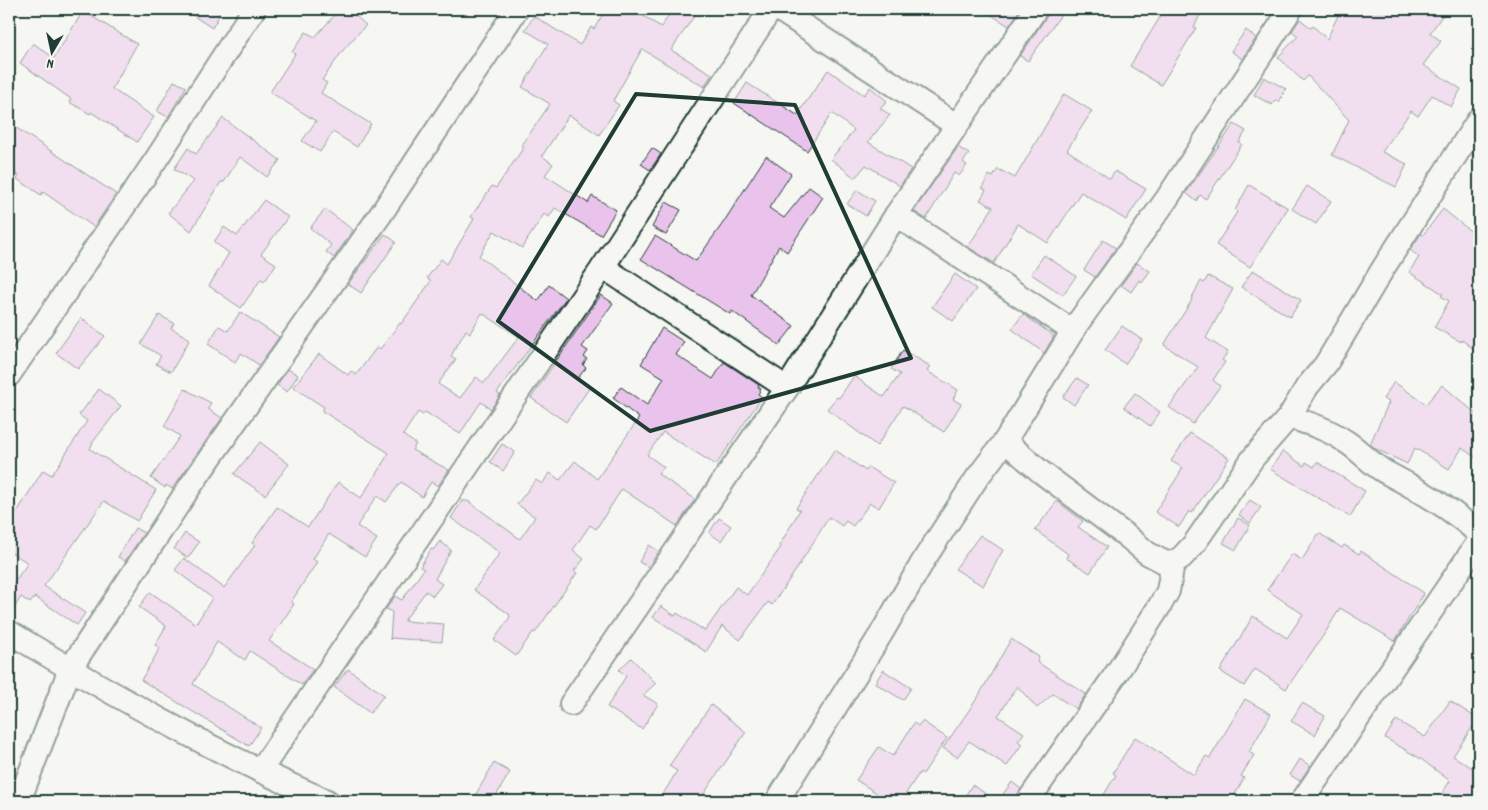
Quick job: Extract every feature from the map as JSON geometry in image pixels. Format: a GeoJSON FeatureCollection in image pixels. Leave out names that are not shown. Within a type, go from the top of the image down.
{"type":"FeatureCollection","features":[{"type":"Feature","properties":{"kind":"street"},"geometry":{"type":"LineString","coordinates":[[9,375],[155,161],[254,9]]}},
{"type":"Feature","properties":{"kind":"street"},"geometry":{"type":"LineString","coordinates":[[9,799],[18,801],[70,669],[189,488],[380,214],[517,9]]}},
{"type":"Feature","properties":{"kind":"street"},"geometry":{"type":"LineString","coordinates":[[260,772],[602,266],[771,9]]}},
{"type":"Feature","properties":{"kind":"street"},"geometry":{"type":"LineString","coordinates":[[778,9],[956,125]]}},
{"type":"Feature","properties":{"kind":"street"},"geometry":{"type":"LineString","coordinates":[[572,704],[787,388],[896,215],[1036,9]]}},
{"type":"Feature","properties":{"kind":"street"},"geometry":{"type":"LineString","coordinates":[[776,801],[925,558],[977,478],[1005,441],[1073,331],[1166,200],[1292,9]]}},
{"type":"Feature","properties":{"kind":"street"},"geometry":{"type":"LineString","coordinates":[[1028,801],[1118,671],[1159,607],[1168,591],[1173,562],[1194,544],[1253,458],[1289,417],[1307,387],[1326,364],[1384,267],[1479,119]]}},
{"type":"Feature","properties":{"kind":"street"},"geometry":{"type":"LineString","coordinates":[[896,215],[1073,331]]}},
{"type":"Feature","properties":{"kind":"street"},"geometry":{"type":"LineString","coordinates":[[602,266],[787,388]]}},
{"type":"Feature","properties":{"kind":"street"},"geometry":{"type":"LineString","coordinates":[[1289,417],[1314,425],[1345,441],[1387,473],[1402,479],[1445,505],[1479,534]]}},
{"type":"Feature","properties":{"kind":"street"},"geometry":{"type":"LineString","coordinates":[[1005,441],[1041,472],[1147,553],[1164,562],[1173,562]]}},
{"type":"Feature","properties":{"kind":"street"},"geometry":{"type":"LineString","coordinates":[[1302,801],[1460,572],[1479,541]]}},
{"type":"Feature","properties":{"kind":"street"},"geometry":{"type":"LineString","coordinates":[[9,632],[70,669],[260,772],[281,792],[327,801]]}},
{"type":"Feature","properties":{"kind":"highlighted area"},"geometry":{"type":"Polygon","coordinates":[[[636,94],[795,105],[911,358],[650,431],[498,321],[636,94]]]}},
{"type":"Feature","properties":{"kind":"building"},"geometry":{"type":"Polygon","coordinates":[[[183,9],[213,9],[220,14],[212,28],[183,9]]]}},
{"type":"Feature","properties":{"kind":"building"},"geometry":{"type":"Polygon","coordinates":[[[340,9],[348,9],[366,25],[344,49],[322,80],[327,83],[321,93],[371,124],[357,147],[333,132],[320,152],[302,141],[316,121],[270,92],[295,54],[292,52],[306,32],[315,37],[340,9]]]}},
{"type":"Feature","properties":{"kind":"building"},"geometry":{"type":"Polygon","coordinates":[[[606,9],[632,9],[661,27],[673,9],[699,9],[671,50],[712,74],[704,87],[642,49],[613,101],[619,105],[599,135],[569,115],[542,156],[553,164],[545,175],[588,203],[592,196],[616,210],[601,235],[555,208],[549,217],[544,214],[522,248],[494,231],[479,256],[538,301],[549,285],[566,298],[497,393],[500,395],[491,409],[481,402],[460,434],[425,412],[423,415],[418,412],[403,435],[416,444],[412,450],[449,470],[438,486],[431,482],[422,497],[401,482],[386,502],[377,496],[357,526],[377,539],[365,557],[329,534],[313,559],[317,562],[291,602],[294,604],[269,641],[313,669],[302,685],[250,651],[245,660],[217,642],[193,684],[261,728],[249,746],[141,680],[160,648],[155,645],[166,626],[139,607],[150,592],[196,624],[212,598],[175,570],[184,558],[224,588],[255,545],[252,543],[277,507],[308,527],[338,482],[361,498],[389,453],[322,411],[324,407],[293,387],[319,354],[348,375],[351,371],[356,375],[377,347],[380,349],[401,324],[431,281],[427,278],[441,259],[447,264],[474,219],[471,217],[492,186],[496,188],[524,147],[522,145],[550,104],[522,87],[548,44],[525,30],[534,16],[580,45],[591,27],[594,29],[606,9]],[[482,313],[470,333],[466,330],[451,356],[456,359],[438,384],[460,398],[476,377],[484,383],[519,337],[482,313]]]}},
{"type":"Feature","properties":{"kind":"building"},"geometry":{"type":"Polygon","coordinates":[[[982,9],[1020,9],[1009,26],[982,9]]]}},
{"type":"Feature","properties":{"kind":"building"},"geometry":{"type":"Polygon","coordinates":[[[1049,9],[1065,9],[1028,61],[1020,56],[1047,16],[1049,9]]]}},
{"type":"Feature","properties":{"kind":"building"},"geometry":{"type":"Polygon","coordinates":[[[1165,9],[1203,9],[1194,27],[1196,28],[1161,85],[1130,66],[1165,9]]]}},
{"type":"Feature","properties":{"kind":"building"},"geometry":{"type":"Polygon","coordinates":[[[1341,9],[1447,9],[1430,33],[1441,41],[1423,65],[1461,89],[1451,107],[1432,95],[1418,116],[1411,111],[1382,152],[1407,164],[1396,187],[1332,155],[1349,120],[1308,76],[1303,81],[1278,57],[1298,36],[1292,31],[1300,19],[1311,28],[1313,26],[1327,39],[1341,9]]]}},
{"type":"Feature","properties":{"kind":"building"},"geometry":{"type":"Polygon","coordinates":[[[83,11],[137,44],[112,89],[154,117],[137,142],[91,112],[90,114],[69,102],[71,99],[20,63],[33,43],[54,58],[83,11]]]}},
{"type":"Feature","properties":{"kind":"building"},"geometry":{"type":"Polygon","coordinates":[[[1246,30],[1256,38],[1242,59],[1231,51],[1246,30]]]}},
{"type":"Feature","properties":{"kind":"building"},"geometry":{"type":"Polygon","coordinates":[[[828,70],[864,95],[870,87],[887,101],[880,108],[890,115],[868,142],[911,169],[900,186],[866,165],[855,178],[831,159],[854,130],[832,113],[807,151],[734,103],[747,83],[797,115],[828,70]]]}},
{"type":"Feature","properties":{"kind":"building"},"geometry":{"type":"Polygon","coordinates":[[[1264,77],[1286,89],[1279,102],[1275,100],[1272,105],[1254,95],[1264,77]]]}},
{"type":"Feature","properties":{"kind":"building"},"geometry":{"type":"Polygon","coordinates":[[[174,81],[186,87],[168,117],[157,111],[174,81]]]}},
{"type":"Feature","properties":{"kind":"building"},"geometry":{"type":"Polygon","coordinates":[[[1064,94],[1092,111],[1067,150],[1110,179],[1115,171],[1146,189],[1126,220],[1081,192],[1048,243],[1018,224],[994,263],[968,247],[993,207],[980,200],[986,190],[982,188],[989,175],[993,177],[998,169],[1015,178],[1064,94]]]}},
{"type":"Feature","properties":{"kind":"building"},"geometry":{"type":"Polygon","coordinates":[[[223,118],[280,160],[267,177],[240,157],[224,182],[221,182],[191,231],[168,213],[194,181],[174,169],[188,148],[196,154],[223,118]]]}},
{"type":"Feature","properties":{"kind":"building"},"geometry":{"type":"Polygon","coordinates":[[[9,123],[116,194],[94,227],[43,192],[41,195],[17,179],[19,176],[9,169],[9,123]]]}},
{"type":"Feature","properties":{"kind":"building"},"geometry":{"type":"Polygon","coordinates":[[[1234,124],[1246,131],[1239,142],[1242,144],[1206,199],[1200,195],[1196,201],[1186,193],[1234,124]]]}},
{"type":"Feature","properties":{"kind":"building"},"geometry":{"type":"Polygon","coordinates":[[[958,147],[969,154],[963,162],[967,165],[959,176],[954,173],[926,219],[914,211],[958,147]]]}},
{"type":"Feature","properties":{"kind":"building"},"geometry":{"type":"Polygon","coordinates":[[[652,148],[661,154],[650,170],[641,164],[652,148]]]}},
{"type":"Feature","properties":{"kind":"building"},"geometry":{"type":"Polygon","coordinates":[[[766,156],[791,174],[769,208],[784,218],[809,187],[823,197],[787,252],[779,246],[751,295],[794,326],[779,345],[732,311],[730,314],[641,259],[655,236],[696,261],[766,156]]]}},
{"type":"Feature","properties":{"kind":"building"},"geometry":{"type":"Polygon","coordinates":[[[1249,185],[1288,208],[1250,267],[1216,245],[1237,212],[1235,210],[1249,185]]]}},
{"type":"Feature","properties":{"kind":"building"},"geometry":{"type":"Polygon","coordinates":[[[1307,186],[1331,201],[1316,224],[1292,209],[1307,186]]]}},
{"type":"Feature","properties":{"kind":"building"},"geometry":{"type":"Polygon","coordinates":[[[857,190],[875,201],[866,216],[847,204],[857,190]]]}},
{"type":"Feature","properties":{"kind":"building"},"geometry":{"type":"Polygon","coordinates":[[[264,200],[288,217],[261,254],[276,264],[265,281],[261,279],[241,308],[209,286],[229,253],[214,242],[224,227],[237,236],[264,200]]]}},
{"type":"Feature","properties":{"kind":"building"},"geometry":{"type":"Polygon","coordinates":[[[666,202],[681,210],[666,235],[652,227],[666,202]]]}},
{"type":"Feature","properties":{"kind":"building"},"geometry":{"type":"Polygon","coordinates":[[[325,209],[353,230],[334,258],[326,252],[331,245],[310,228],[325,209]]]}},
{"type":"Feature","properties":{"kind":"building"},"geometry":{"type":"Polygon","coordinates":[[[1443,209],[1479,238],[1479,353],[1462,340],[1461,342],[1434,327],[1449,301],[1441,296],[1443,294],[1409,272],[1419,257],[1410,250],[1443,209]]]}},
{"type":"Feature","properties":{"kind":"building"},"geometry":{"type":"Polygon","coordinates":[[[385,234],[396,242],[361,293],[348,284],[385,234]]]}},
{"type":"Feature","properties":{"kind":"building"},"geometry":{"type":"Polygon","coordinates":[[[1103,240],[1116,248],[1095,277],[1084,270],[1103,240]]]}},
{"type":"Feature","properties":{"kind":"building"},"geometry":{"type":"Polygon","coordinates":[[[1044,255],[1076,276],[1063,295],[1031,274],[1044,255]]]}},
{"type":"Feature","properties":{"kind":"building"},"geometry":{"type":"Polygon","coordinates":[[[1137,263],[1150,271],[1142,282],[1139,280],[1131,292],[1121,285],[1137,263]]]}},
{"type":"Feature","properties":{"kind":"building"},"geometry":{"type":"Polygon","coordinates":[[[1253,270],[1301,300],[1290,317],[1241,287],[1253,270]]]}},
{"type":"Feature","properties":{"kind":"building"},"geometry":{"type":"Polygon","coordinates":[[[955,274],[976,289],[953,321],[932,307],[955,274]]]}},
{"type":"Feature","properties":{"kind":"building"},"geometry":{"type":"Polygon","coordinates":[[[1208,276],[1233,289],[1206,338],[1228,352],[1222,360],[1225,362],[1213,380],[1220,386],[1193,424],[1169,407],[1198,367],[1164,345],[1192,300],[1201,281],[1204,283],[1208,276]]]}},
{"type":"Feature","properties":{"kind":"building"},"geometry":{"type":"Polygon","coordinates":[[[601,295],[613,303],[582,347],[588,351],[584,357],[587,359],[583,365],[586,368],[577,379],[590,387],[566,422],[531,398],[601,295]]]}},
{"type":"Feature","properties":{"kind":"building"},"geometry":{"type":"Polygon","coordinates":[[[240,312],[279,337],[259,365],[241,353],[235,362],[208,344],[219,326],[228,331],[240,312]]]}},
{"type":"Feature","properties":{"kind":"building"},"geometry":{"type":"Polygon","coordinates":[[[1023,314],[1054,336],[1044,353],[1012,329],[1023,314]]]}},
{"type":"Feature","properties":{"kind":"building"},"geometry":{"type":"Polygon","coordinates":[[[159,315],[174,323],[171,328],[190,339],[171,372],[156,364],[161,356],[141,344],[159,315]]]}},
{"type":"Feature","properties":{"kind":"building"},"geometry":{"type":"Polygon","coordinates":[[[81,318],[105,336],[78,369],[56,353],[81,318]]]}},
{"type":"Feature","properties":{"kind":"building"},"geometry":{"type":"Polygon","coordinates":[[[1122,326],[1142,340],[1125,364],[1105,350],[1122,326]]]}},
{"type":"Feature","properties":{"kind":"building"},"geometry":{"type":"Polygon","coordinates":[[[662,328],[684,342],[676,355],[713,379],[724,362],[759,385],[758,387],[761,389],[758,394],[762,397],[716,465],[663,432],[647,455],[664,467],[658,474],[695,499],[677,526],[622,489],[596,529],[590,525],[573,550],[584,559],[574,571],[577,573],[535,633],[533,632],[516,656],[494,640],[510,617],[509,614],[474,590],[500,553],[451,518],[462,501],[468,501],[520,539],[535,517],[517,504],[536,480],[542,484],[550,473],[560,480],[575,461],[597,479],[639,418],[613,398],[621,387],[647,405],[664,378],[641,364],[662,328]]]}},
{"type":"Feature","properties":{"kind":"building"},"geometry":{"type":"Polygon","coordinates":[[[903,350],[930,366],[927,371],[958,390],[953,399],[961,404],[944,432],[903,406],[877,446],[827,409],[837,397],[839,398],[854,376],[884,397],[900,374],[891,369],[903,350]]]}},
{"type":"Feature","properties":{"kind":"building"},"geometry":{"type":"Polygon","coordinates":[[[288,369],[298,375],[287,392],[277,385],[288,369]]]}},
{"type":"Feature","properties":{"kind":"building"},"geometry":{"type":"Polygon","coordinates":[[[1077,378],[1088,385],[1074,405],[1063,397],[1077,378]]]}},
{"type":"Feature","properties":{"kind":"building"},"geometry":{"type":"Polygon","coordinates":[[[1394,382],[1426,404],[1442,385],[1479,416],[1479,460],[1462,448],[1449,469],[1415,448],[1407,464],[1376,449],[1370,444],[1389,402],[1383,399],[1394,382]]]}},
{"type":"Feature","properties":{"kind":"building"},"geometry":{"type":"Polygon","coordinates":[[[99,389],[121,406],[93,442],[90,449],[156,490],[137,521],[104,501],[44,586],[85,613],[77,625],[35,597],[30,603],[21,597],[9,616],[9,589],[28,563],[9,551],[9,525],[43,470],[52,475],[87,421],[79,415],[99,389]]]}},
{"type":"Feature","properties":{"kind":"building"},"geometry":{"type":"Polygon","coordinates":[[[185,389],[211,403],[208,409],[222,418],[172,489],[166,485],[165,488],[151,478],[180,436],[164,426],[185,389]]]}},
{"type":"Feature","properties":{"kind":"building"},"geometry":{"type":"Polygon","coordinates":[[[1135,393],[1160,412],[1150,426],[1124,407],[1135,393]]]}},
{"type":"Feature","properties":{"kind":"building"},"geometry":{"type":"Polygon","coordinates":[[[1190,433],[1229,458],[1192,513],[1189,511],[1179,527],[1155,512],[1183,468],[1171,461],[1190,433]]]}},
{"type":"Feature","properties":{"kind":"building"},"geometry":{"type":"Polygon","coordinates":[[[260,442],[289,464],[265,495],[234,474],[260,442]]]}},
{"type":"Feature","properties":{"kind":"building"},"geometry":{"type":"Polygon","coordinates":[[[502,444],[515,452],[503,471],[490,462],[502,444]]]}},
{"type":"Feature","properties":{"kind":"building"},"geometry":{"type":"Polygon","coordinates":[[[835,450],[866,471],[868,467],[894,483],[879,508],[870,503],[853,526],[846,521],[842,526],[829,517],[772,605],[768,602],[740,640],[722,626],[706,652],[653,617],[661,606],[675,616],[677,613],[705,631],[736,587],[747,595],[781,547],[779,546],[800,510],[796,508],[835,450]]]}},
{"type":"Feature","properties":{"kind":"building"},"geometry":{"type":"Polygon","coordinates":[[[1283,451],[1304,466],[1306,462],[1314,467],[1317,462],[1365,491],[1350,517],[1270,469],[1283,451]]]}},
{"type":"Feature","properties":{"kind":"building"},"geometry":{"type":"Polygon","coordinates":[[[1250,500],[1261,507],[1250,523],[1239,515],[1250,500]]]}},
{"type":"Feature","properties":{"kind":"building"},"geometry":{"type":"Polygon","coordinates":[[[1057,501],[1083,521],[1078,527],[1107,547],[1090,573],[1066,558],[1068,554],[1035,530],[1057,501]]]}},
{"type":"Feature","properties":{"kind":"building"},"geometry":{"type":"Polygon","coordinates":[[[719,518],[731,526],[721,541],[709,533],[719,518]]]}},
{"type":"Feature","properties":{"kind":"building"},"geometry":{"type":"Polygon","coordinates":[[[1238,518],[1250,525],[1236,550],[1223,543],[1238,518]]]}},
{"type":"Feature","properties":{"kind":"building"},"geometry":{"type":"Polygon","coordinates":[[[135,528],[144,533],[125,561],[118,557],[135,528]]]}},
{"type":"Feature","properties":{"kind":"building"},"geometry":{"type":"Polygon","coordinates":[[[185,533],[199,542],[188,558],[174,549],[185,533]]]}},
{"type":"Feature","properties":{"kind":"building"},"geometry":{"type":"Polygon","coordinates":[[[1319,533],[1342,548],[1344,545],[1359,554],[1361,551],[1424,593],[1395,641],[1340,608],[1286,689],[1255,669],[1244,686],[1220,671],[1253,616],[1287,638],[1303,614],[1267,590],[1292,554],[1302,560],[1319,533]]]}},
{"type":"Feature","properties":{"kind":"building"},"geometry":{"type":"Polygon","coordinates":[[[980,535],[1003,550],[983,586],[955,569],[980,535]]]}},
{"type":"Feature","properties":{"kind":"building"},"geometry":{"type":"Polygon","coordinates":[[[440,541],[451,550],[435,579],[442,584],[433,596],[426,591],[404,621],[444,624],[442,642],[391,638],[390,640],[392,612],[386,609],[395,596],[402,600],[424,569],[420,567],[431,549],[433,550],[440,541]]]}},
{"type":"Feature","properties":{"kind":"building"},"geometry":{"type":"Polygon","coordinates":[[[649,545],[659,551],[648,567],[639,562],[649,545]]]}},
{"type":"Feature","properties":{"kind":"building"},"geometry":{"type":"Polygon","coordinates":[[[1011,639],[1039,657],[1037,662],[1086,694],[1076,709],[1053,694],[1037,708],[1017,686],[998,716],[1024,733],[1018,741],[1022,744],[1007,766],[969,741],[957,757],[943,748],[978,697],[1011,639]]]}},
{"type":"Feature","properties":{"kind":"building"},"geometry":{"type":"Polygon","coordinates":[[[631,658],[656,683],[643,695],[658,704],[642,729],[607,707],[626,676],[619,670],[631,658]]]}},
{"type":"Feature","properties":{"kind":"building"},"geometry":{"type":"Polygon","coordinates":[[[348,669],[384,695],[370,713],[334,687],[348,669]]]}},
{"type":"Feature","properties":{"kind":"building"},"geometry":{"type":"Polygon","coordinates":[[[883,670],[911,688],[903,700],[875,683],[883,670]]]}},
{"type":"Feature","properties":{"kind":"building"},"geometry":{"type":"Polygon","coordinates":[[[1245,699],[1271,714],[1249,752],[1254,755],[1241,776],[1244,778],[1231,801],[1100,801],[1116,775],[1113,773],[1135,737],[1194,775],[1206,756],[1210,758],[1245,699]]]}},
{"type":"Feature","properties":{"kind":"building"},"geometry":{"type":"Polygon","coordinates":[[[1450,701],[1478,719],[1453,756],[1479,772],[1479,801],[1437,801],[1450,781],[1421,759],[1385,738],[1396,720],[1425,737],[1450,701]]]}},
{"type":"Feature","properties":{"kind":"building"},"geometry":{"type":"Polygon","coordinates":[[[1302,703],[1325,716],[1315,735],[1291,721],[1302,703]]]}},
{"type":"Feature","properties":{"kind":"building"},"geometry":{"type":"Polygon","coordinates":[[[711,705],[746,732],[699,801],[659,801],[677,771],[669,766],[711,705]]]}},
{"type":"Feature","properties":{"kind":"building"},"geometry":{"type":"Polygon","coordinates":[[[922,721],[947,738],[923,774],[920,772],[901,801],[872,801],[878,794],[856,780],[879,747],[893,756],[914,723],[918,726],[922,721]]]}},
{"type":"Feature","properties":{"kind":"building"},"geometry":{"type":"Polygon","coordinates":[[[1300,759],[1310,766],[1300,781],[1290,775],[1300,759]]]}},
{"type":"Feature","properties":{"kind":"building"},"geometry":{"type":"Polygon","coordinates":[[[494,763],[510,772],[493,801],[472,801],[494,763]]]}},
{"type":"Feature","properties":{"kind":"building"},"geometry":{"type":"Polygon","coordinates":[[[1012,782],[1021,789],[1015,801],[998,801],[1012,782]]]}},
{"type":"Feature","properties":{"kind":"building"},"geometry":{"type":"Polygon","coordinates":[[[972,785],[997,801],[962,801],[972,785]]]}}]}
